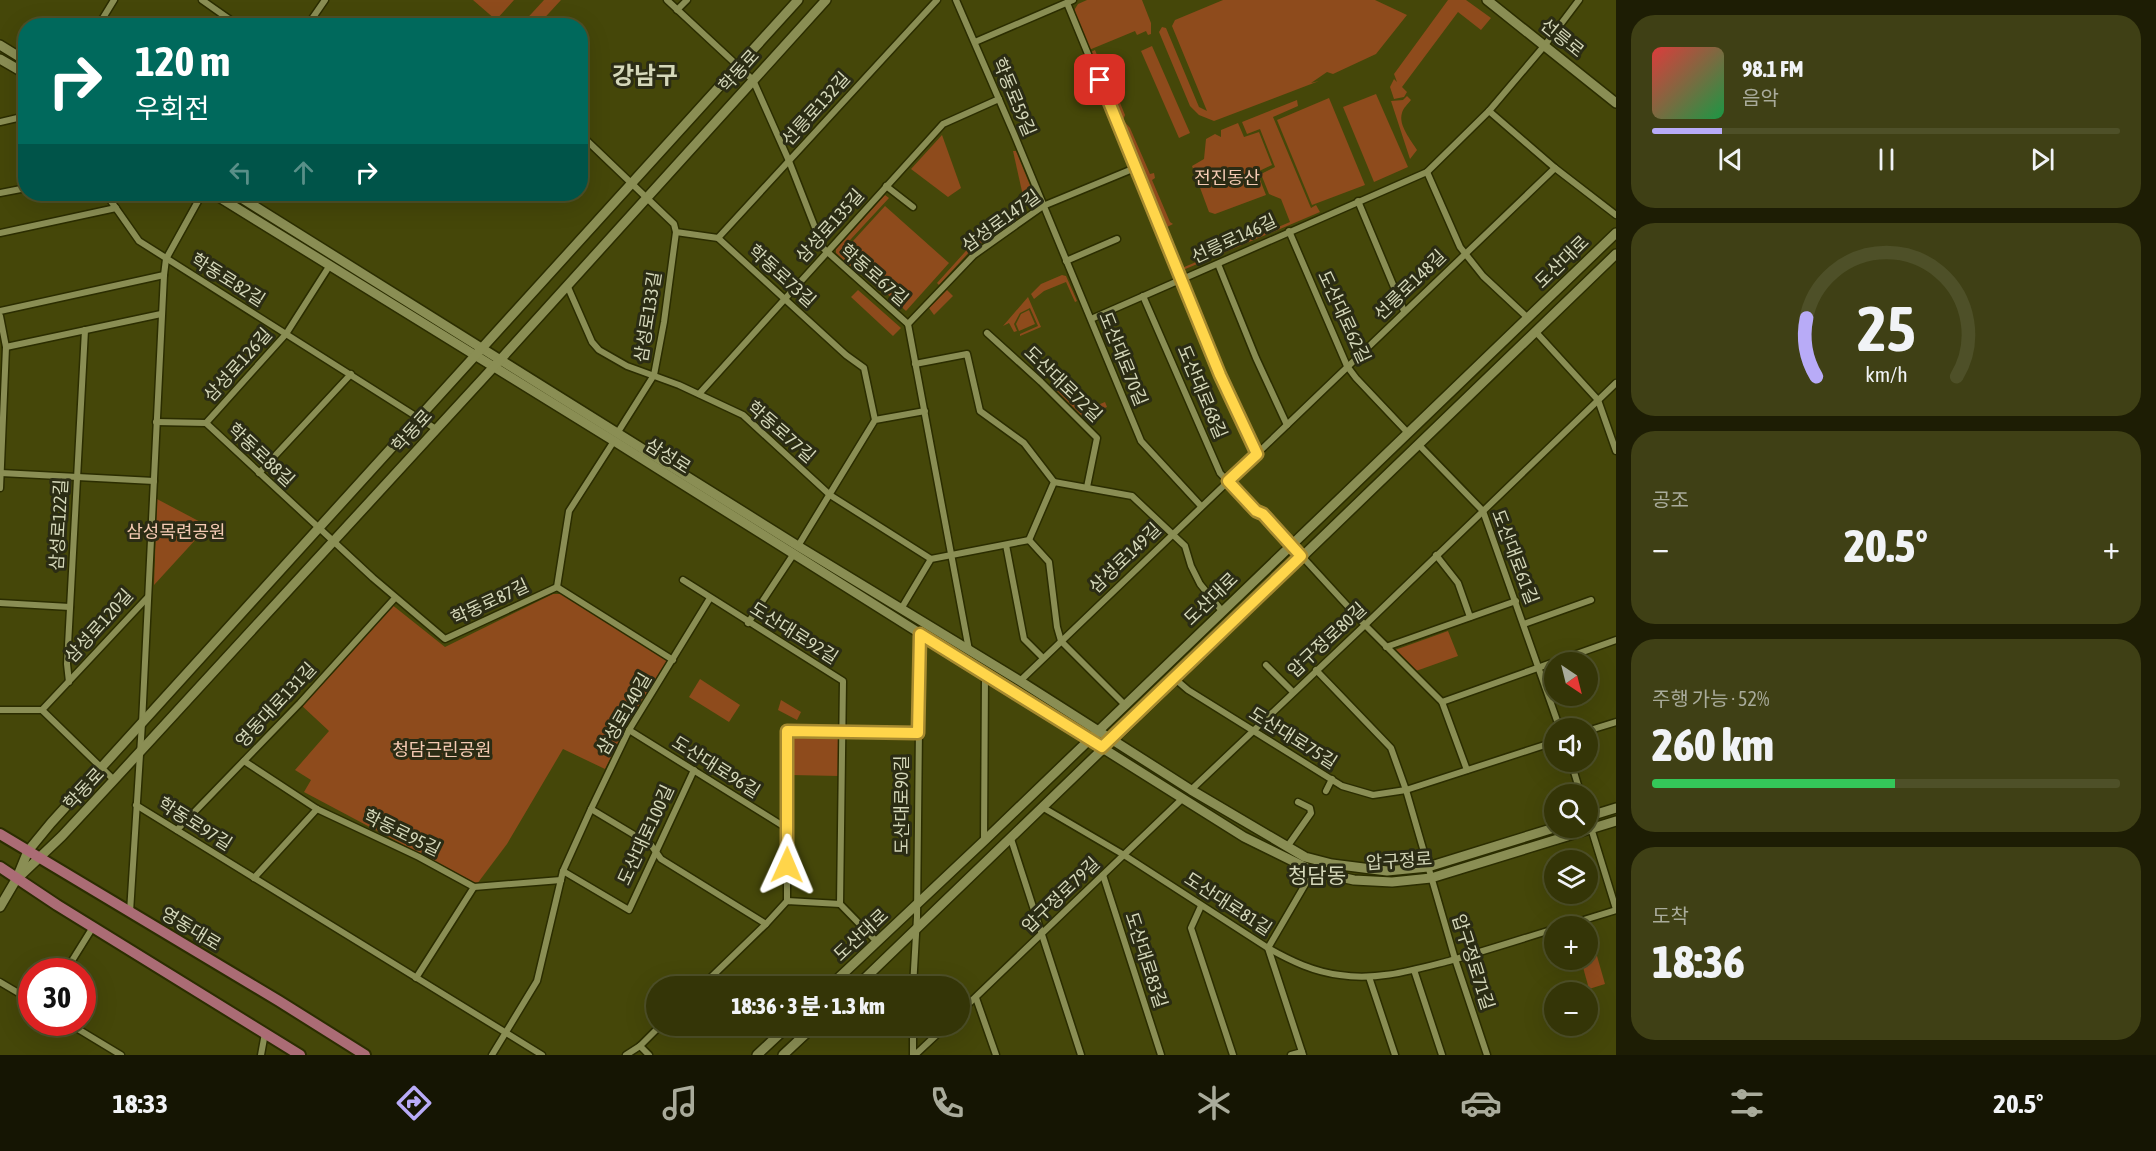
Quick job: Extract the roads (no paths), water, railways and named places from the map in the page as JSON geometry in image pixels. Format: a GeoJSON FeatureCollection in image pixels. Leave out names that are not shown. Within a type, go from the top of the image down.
{"type":"FeatureCollection","features":[{"type":"Feature","properties":{"kind":"main road","name":"학동로"},"geometry":{"type":"LineString","coordinates":[[0,907],[17,879],[28,851],[101,767],[418,418],[635,185],[798,0]]}},
{"type":"Feature","properties":{"kind":"main road","name":"학동로"},"geometry":{"type":"LineString","coordinates":[[17,879],[140,752],[497,364],[826,0]]}},
{"type":"Feature","properties":{"kind":"main road","name":"선릉로"},"geometry":{"type":"LineString","coordinates":[[1487,0],[1616,103]]}},
{"type":"Feature","properties":{"kind":"main road"},"geometry":{"type":"LineString","coordinates":[[0,45],[18,56]]}},
{"type":"Feature","properties":{"kind":"main road"},"geometry":{"type":"LineString","coordinates":[[0,59],[18,69]]}},
{"type":"Feature","properties":{"kind":"main road","name":"삼성로"},"geometry":{"type":"LineString","coordinates":[[225,201],[476,356],[497,364],[616,437],[795,550],[920,634],[1102,747]]}},
{"type":"Feature","properties":{"kind":"main road","name":"삼성로"},"geometry":{"type":"LineString","coordinates":[[246,201],[483,348],[497,364]]}},
{"type":"Feature","properties":{"kind":"main road","name":"도산대로"},"geometry":{"type":"LineString","coordinates":[[841,976],[1616,233]]}},
{"type":"Feature","properties":{"kind":"main road","name":"도산대로"},"geometry":{"type":"LineString","coordinates":[[868,976],[1011,839],[1102,747],[1616,254]]}},
{"type":"Feature","properties":{"kind":"main road","name":"삼성로"},"geometry":{"type":"LineString","coordinates":[[795,550],[901,609],[1098,730]]}},
{"type":"Feature","properties":{"kind":"main road","name":"압구정로"},"geometry":{"type":"LineString","coordinates":[[1098,730],[1191,790],[1305,857],[1387,871],[1428,867],[1544,831]]}},
{"type":"Feature","properties":{"kind":"main road","name":"압구정로"},"geometry":{"type":"LineString","coordinates":[[1102,747],[1244,837],[1313,872],[1354,880],[1392,882],[1431,878],[1559,838]]}},
{"type":"Feature","properties":{"kind":"main road"},"geometry":{"type":"LineString","coordinates":[[1598,813],[1616,808]]}},
{"type":"Feature","properties":{"kind":"main road","name":"압구정로"},"geometry":{"type":"LineString","coordinates":[[1598,826],[1616,821]]}},
{"type":"Feature","properties":{"kind":"main road","name":"영동대로"},"geometry":{"type":"LineString","coordinates":[[0,834],[279,1000],[365,1055]]}},
{"type":"Feature","properties":{"kind":"main road"},"geometry":{"type":"LineString","coordinates":[[0,867],[300,1055]]}},
{"type":"Feature","properties":{"kind":"main road"},"geometry":{"type":"LineString","coordinates":[[757,1055],[777,1036]]}},
{"type":"Feature","properties":{"kind":"main road"},"geometry":{"type":"LineString","coordinates":[[783,1055],[803,1036]]}},
{"type":"Feature","properties":{"kind":"street"},"geometry":{"type":"LineString","coordinates":[[103,18],[114,0]]}},
{"type":"Feature","properties":{"kind":"street"},"geometry":{"type":"LineString","coordinates":[[202,0],[228,18]]}},
{"type":"Feature","properties":{"kind":"street"},"geometry":{"type":"LineString","coordinates":[[313,18],[325,0]]}},
{"type":"Feature","properties":{"kind":"street"},"geometry":{"type":"LineString","coordinates":[[667,0],[753,80]]}},
{"type":"Feature","properties":{"kind":"street"},"geometry":{"type":"LineString","coordinates":[[678,10],[687,0]]}},
{"type":"Feature","properties":{"kind":"street","name":"선릉로132길"},"geometry":{"type":"LineString","coordinates":[[718,238],[937,0]]}},
{"type":"Feature","properties":{"kind":"street","name":"학동로59길"},"geometry":{"type":"LineString","coordinates":[[956,0],[1043,206]]}},
{"type":"Feature","properties":{"kind":"street","name":"선릉로146길"},"geometry":{"type":"LineString","coordinates":[[1091,319],[1427,172],[1489,111],[1545,45],[1579,0]]}},
{"type":"Feature","properties":{"kind":"street"},"geometry":{"type":"LineString","coordinates":[[975,42],[1070,1],[1180,280],[1220,375],[1257,454]]}},
{"type":"Feature","properties":{"kind":"street","name":"학동로67길"},"geometry":{"type":"LineString","coordinates":[[753,80],[789,161],[823,248],[908,324]]}},
{"type":"Feature","properties":{"kind":"street","name":"삼성로135길"},"geometry":{"type":"LineString","coordinates":[[699,394],[943,124],[999,99]]}},
{"type":"Feature","properties":{"kind":"street"},"geometry":{"type":"LineString","coordinates":[[1489,111],[1555,168],[1616,215]]}},
{"type":"Feature","properties":{"kind":"street"},"geometry":{"type":"LineString","coordinates":[[0,122],[18,118]]}},
{"type":"Feature","properties":{"kind":"street"},"geometry":{"type":"LineString","coordinates":[[588,141],[648,197],[674,224],[676,232],[718,238]]}},
{"type":"Feature","properties":{"kind":"street","name":"삼성로147길"},"geometry":{"type":"LineString","coordinates":[[908,324],[974,255],[1043,206],[1135,168]]}},
{"type":"Feature","properties":{"kind":"street","name":"선릉로148길"},"geometry":{"type":"LineString","coordinates":[[1228,481],[1555,168]]}},
{"type":"Feature","properties":{"kind":"street"},"geometry":{"type":"LineString","coordinates":[[1427,172],[1465,253],[1487,281],[1528,318]]}},
{"type":"Feature","properties":{"kind":"street"},"geometry":{"type":"LineString","coordinates":[[886,186],[913,207]]}},
{"type":"Feature","properties":{"kind":"street"},"geometry":{"type":"LineString","coordinates":[[0,193],[18,190]]}},
{"type":"Feature","properties":{"kind":"street"},"geometry":{"type":"LineString","coordinates":[[1021,200],[1040,196]]}},
{"type":"Feature","properties":{"kind":"street","name":"학동로82길"},"geometry":{"type":"LineString","coordinates":[[111,201],[139,241],[436,429]]}},
{"type":"Feature","properties":{"kind":"street","name":"삼성로120길"},"geometry":{"type":"LineString","coordinates":[[69,682],[147,598],[161,314],[166,259],[198,201]]}},
{"type":"Feature","properties":{"kind":"street"},"geometry":{"type":"LineString","coordinates":[[1358,201],[1404,311]]}},
{"type":"Feature","properties":{"kind":"street","name":"도산대로70길"},"geometry":{"type":"LineString","coordinates":[[1043,206],[1141,441],[1201,506]]}},
{"type":"Feature","properties":{"kind":"street"},"geometry":{"type":"LineString","coordinates":[[0,233],[116,208]]}},
{"type":"Feature","properties":{"kind":"street","name":"도산대로62길"},"geometry":{"type":"LineString","coordinates":[[1289,231],[1347,366],[1408,433]]}},
{"type":"Feature","properties":{"kind":"street","name":"삼성로133길"},"geometry":{"type":"LineString","coordinates":[[557,587],[569,511],[654,375],[664,322],[676,232]]}},
{"type":"Feature","properties":{"kind":"street","name":"학동로73길"},"geometry":{"type":"LineString","coordinates":[[718,238],[864,368],[875,420]]}},
{"type":"Feature","properties":{"kind":"street"},"geometry":{"type":"LineString","coordinates":[[1066,261],[1117,239]]}},
{"type":"Feature","properties":{"kind":"street"},"geometry":{"type":"LineString","coordinates":[[1218,264],[1256,358],[1287,425]]}},
{"type":"Feature","properties":{"kind":"street","name":"삼성로126길"},"geometry":{"type":"LineString","coordinates":[[206,423],[285,334],[330,265]]}},
{"type":"Feature","properties":{"kind":"street"},"geometry":{"type":"LineString","coordinates":[[0,311],[164,275]]}},
{"type":"Feature","properties":{"kind":"street","name":"학동로77길"},"geometry":{"type":"LineString","coordinates":[[567,285],[592,342],[599,350],[627,366],[699,394],[743,415],[830,495],[932,559]]}},
{"type":"Feature","properties":{"kind":"street","name":"도산대로68길"},"geometry":{"type":"LineString","coordinates":[[1143,296],[1220,473],[1256,511],[1263,514],[1365,625],[1442,702]]}},
{"type":"Feature","properties":{"kind":"street"},"geometry":{"type":"LineString","coordinates":[[6,347],[161,314]]}},
{"type":"Feature","properties":{"kind":"street"},"geometry":{"type":"LineString","coordinates":[[0,316],[6,347],[0,488]]}},
{"type":"Feature","properties":{"kind":"street"},"geometry":{"type":"LineString","coordinates":[[908,324],[969,650]]}},
{"type":"Feature","properties":{"kind":"street","name":"삼성로122길"},"geometry":{"type":"LineString","coordinates":[[69,682],[66,664],[85,330]]}},
{"type":"Feature","properties":{"kind":"street"},"geometry":{"type":"LineString","coordinates":[[1536,331],[1598,400],[1613,434],[1616,451]]}},
{"type":"Feature","properties":{"kind":"street","name":"도산대로72길"},"geometry":{"type":"LineString","coordinates":[[987,333],[1041,382],[1096,438],[1087,487]]}},
{"type":"Feature","properties":{"kind":"street"},"geometry":{"type":"LineString","coordinates":[[915,364],[967,354],[980,411],[1024,442],[1054,482],[1132,496],[1185,546],[1200,584],[1222,611]]}},
{"type":"Feature","properties":{"kind":"street"},"geometry":{"type":"LineString","coordinates":[[259,473],[351,374]]}},
{"type":"Feature","properties":{"kind":"street","name":"압구정로80길"},"geometry":{"type":"LineString","coordinates":[[1191,790],[1616,383]]}},
{"type":"Feature","properties":{"kind":"street"},"geometry":{"type":"LineString","coordinates":[[748,623],[875,420],[925,411]]}},
{"type":"Feature","properties":{"kind":"street","name":"학동로88길"},"geometry":{"type":"LineString","coordinates":[[156,422],[206,423],[333,542]]}},
{"type":"Feature","properties":{"kind":"street","name":"도산대로61길"},"geometry":{"type":"LineString","coordinates":[[1418,444],[1483,511],[1556,718]]}},
{"type":"Feature","properties":{"kind":"street"},"geometry":{"type":"LineString","coordinates":[[1,473],[154,481]]}},
{"type":"Feature","properties":{"kind":"street","name":"삼성로149길"},"geometry":{"type":"LineString","coordinates":[[1020,681],[1228,481]]}},
{"type":"Feature","properties":{"kind":"street"},"geometry":{"type":"LineString","coordinates":[[1029,540],[1054,482]]}},
{"type":"Feature","properties":{"kind":"street"},"geometry":{"type":"LineString","coordinates":[[901,609],[932,559],[1029,540]]}},
{"type":"Feature","properties":{"kind":"street"},"geometry":{"type":"LineString","coordinates":[[1029,540],[1049,562],[1057,627],[1061,641],[1125,705]]}},
{"type":"Feature","properties":{"kind":"street","name":"학동로87길"},"geometry":{"type":"LineString","coordinates":[[333,542],[394,598],[445,639],[557,587],[673,660]]}},
{"type":"Feature","properties":{"kind":"street"},"geometry":{"type":"LineString","coordinates":[[1006,545],[1024,639],[1043,658]]}},
{"type":"Feature","properties":{"kind":"street"},"geometry":{"type":"LineString","coordinates":[[1436,555],[1458,584],[1470,617]]}},
{"type":"Feature","properties":{"kind":"street"},"geometry":{"type":"LineString","coordinates":[[683,580],[710,598]]}},
{"type":"Feature","properties":{"kind":"street","name":"학동로97길"},"geometry":{"type":"LineString","coordinates":[[147,598],[136,805],[542,1055]]}},
{"type":"Feature","properties":{"kind":"street","name":"영동대로131길"},"geometry":{"type":"LineString","coordinates":[[177,831],[300,703],[394,598]]}},
{"type":"Feature","properties":{"kind":"street","name":"도산대로92길"},"geometry":{"type":"LineString","coordinates":[[710,598],[843,681],[840,904]]}},
{"type":"Feature","properties":{"kind":"street","name":"삼성로140길"},"geometry":{"type":"LineString","coordinates":[[492,1055],[537,981],[563,871],[591,809],[629,730],[710,598]]}},
{"type":"Feature","properties":{"kind":"street"},"geometry":{"type":"LineString","coordinates":[[1524,624],[1592,600]]}},
{"type":"Feature","properties":{"kind":"street"},"geometry":{"type":"LineString","coordinates":[[1386,647],[1516,601]]}},
{"type":"Feature","properties":{"kind":"street"},"geometry":{"type":"LineString","coordinates":[[0,603],[70,608]]}},
{"type":"Feature","properties":{"kind":"street"},"geometry":{"type":"LineString","coordinates":[[918,733],[920,634]]}},
{"type":"Feature","properties":{"kind":"street"},"geometry":{"type":"LineString","coordinates":[[1467,770],[1442,702],[1616,640]]}},
{"type":"Feature","properties":{"kind":"street"},"geometry":{"type":"LineString","coordinates":[[1266,665],[1293,692]]}},
{"type":"Feature","properties":{"kind":"street","name":"압구정로71길"},"geometry":{"type":"LineString","coordinates":[[1317,670],[1390,748],[1406,790],[1455,959],[1487,1055]]}},
{"type":"Feature","properties":{"kind":"street"},"geometry":{"type":"LineString","coordinates":[[984,841],[985,675]]}},
{"type":"Feature","properties":{"kind":"street","name":"도산대로75길"},"geometry":{"type":"LineString","coordinates":[[1174,678],[1188,690],[1342,786],[1373,795],[1406,790],[1544,745]]}},
{"type":"Feature","properties":{"kind":"street"},"geometry":{"type":"LineString","coordinates":[[42,710],[69,682]]}},
{"type":"Feature","properties":{"kind":"street"},"geometry":{"type":"LineString","coordinates":[[0,710],[42,710],[114,780]]}},
{"type":"Feature","properties":{"kind":"street"},"geometry":{"type":"LineString","coordinates":[[1598,728],[1616,722]]}},
{"type":"Feature","properties":{"kind":"street","name":"도산대로96길"},"geometry":{"type":"LineString","coordinates":[[629,730],[788,829]]}},
{"type":"Feature","properties":{"kind":"street","name":"도산대로90길"},"geometry":{"type":"LineString","coordinates":[[787,731],[918,733],[917,930],[914,976]]}},
{"type":"Feature","properties":{"kind":"street","name":"도산대로96길"},"geometry":{"type":"LineString","coordinates":[[787,731],[787,901]]}},
{"type":"Feature","properties":{"kind":"street","name":"학동로95길"},"geometry":{"type":"LineString","coordinates":[[244,760],[317,809],[420,857],[474,887]]}},
{"type":"Feature","properties":{"kind":"street","name":"도산대로100길"},"geometry":{"type":"LineString","coordinates":[[563,871],[628,910],[694,770]]}},
{"type":"Feature","properties":{"kind":"street"},"geometry":{"type":"LineString","coordinates":[[1326,791],[1332,779]]}},
{"type":"Feature","properties":{"kind":"street","name":"압구정로79길"},"geometry":{"type":"LineString","coordinates":[[970,1003],[1182,799]]}},
{"type":"Feature","properties":{"kind":"street"},"geometry":{"type":"LineString","coordinates":[[1287,847],[1311,813],[1310,808],[1298,802]]}},
{"type":"Feature","properties":{"kind":"street"},"geometry":{"type":"LineString","coordinates":[[130,912],[136,805]]}},
{"type":"Feature","properties":{"kind":"street","name":"도산대로81길"},"geometry":{"type":"LineString","coordinates":[[1042,807],[1124,855],[1268,948],[1313,969],[1340,975],[1369,977],[1414,970],[1544,932]]}},
{"type":"Feature","properties":{"kind":"street"},"geometry":{"type":"LineString","coordinates":[[254,878],[317,809]]}},
{"type":"Feature","properties":{"kind":"street"},"geometry":{"type":"LineString","coordinates":[[591,809],[656,850],[661,859],[766,924]]}},
{"type":"Feature","properties":{"kind":"street"},"geometry":{"type":"LineString","coordinates":[[1594,838],[1616,909],[1595,916]]}},
{"type":"Feature","properties":{"kind":"street"},"geometry":{"type":"LineString","coordinates":[[1011,839],[1082,1055]]}},
{"type":"Feature","properties":{"kind":"street"},"geometry":{"type":"LineString","coordinates":[[1291,1055],[1302,1053],[1268,948],[1313,872]]}},
{"type":"Feature","properties":{"kind":"street","name":"도산대로83길"},"geometry":{"type":"LineString","coordinates":[[1103,875],[1161,1055]]}},
{"type":"Feature","properties":{"kind":"street"},"geometry":{"type":"LineString","coordinates":[[416,978],[474,887],[561,880]]}},
{"type":"Feature","properties":{"kind":"street"},"geometry":{"type":"LineString","coordinates":[[712,976],[787,901],[840,904],[877,942]]}},
{"type":"Feature","properties":{"kind":"street"},"geometry":{"type":"LineString","coordinates":[[1202,906],[1191,928],[1233,1055]]}},
{"type":"Feature","properties":{"kind":"street"},"geometry":{"type":"LineString","coordinates":[[74,958],[93,927]]}},
{"type":"Feature","properties":{"kind":"street"},"geometry":{"type":"LineString","coordinates":[[1414,970],[1442,1055]]}},
{"type":"Feature","properties":{"kind":"street"},"geometry":{"type":"LineString","coordinates":[[1369,977],[1395,1055]]}},
{"type":"Feature","properties":{"kind":"street"},"geometry":{"type":"LineString","coordinates":[[0,982],[18,993]]}},
{"type":"Feature","properties":{"kind":"street"},"geometry":{"type":"LineString","coordinates":[[976,998],[996,1055]]}},
{"type":"Feature","properties":{"kind":"street"},"geometry":{"type":"LineString","coordinates":[[261,1055],[265,1033]]}},
{"type":"Feature","properties":{"kind":"street"},"geometry":{"type":"LineString","coordinates":[[90,1036],[121,1055]]}},
{"type":"Feature","properties":{"kind":"street"},"geometry":{"type":"LineString","coordinates":[[626,1055],[650,1036]]}},
{"type":"Feature","properties":{"kind":"street"},"geometry":{"type":"LineString","coordinates":[[913,1036],[914,1055]]}},
{"type":"Feature","properties":{"kind":"street"},"geometry":{"type":"LineString","coordinates":[[914,1055],[935,1036]]}},
{"type":"Feature","properties":{"kind":"street"},"geometry":{"type":"LineString","coordinates":[[640,1046],[649,1055]]}},
{"type":"Feature","properties":{"kind":"district","name":"강남구"},"geometry":{"type":"Point","coordinates":[645,76]}},
{"type":"Feature","properties":{"kind":"district","name":"청담동"},"geometry":{"type":"Point","coordinates":[1317,876]}},
{"type":"Feature","properties":{"kind":"park label","name":"전진동산"},"geometry":{"type":"Point","coordinates":[1227,178]}},
{"type":"Feature","properties":{"kind":"park label","name":"삼성목련공원"},"geometry":{"type":"Point","coordinates":[176,532]}},
{"type":"Feature","properties":{"kind":"park label","name":"청담근린공원"},"geometry":{"type":"Point","coordinates":[442,750]}}]}
